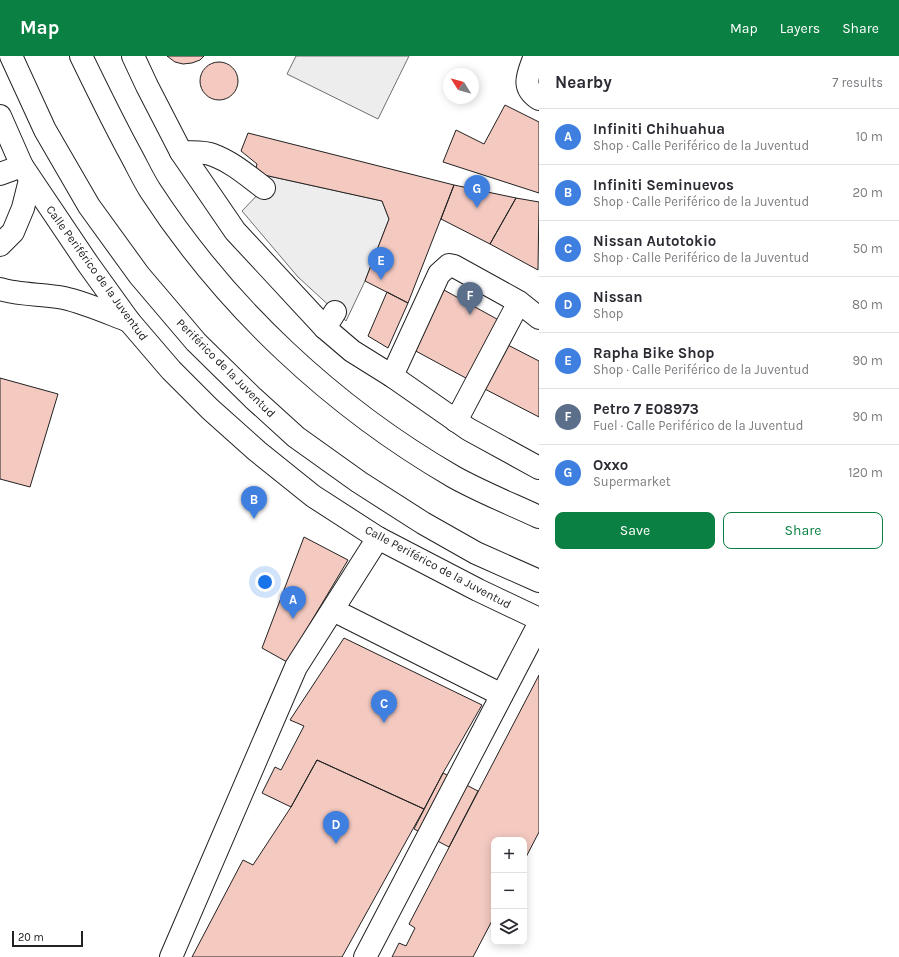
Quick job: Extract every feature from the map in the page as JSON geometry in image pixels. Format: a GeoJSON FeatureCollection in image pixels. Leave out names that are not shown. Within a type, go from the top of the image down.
{"type":"FeatureCollection","features":[{"type":"Feature","properties":{"kind":"main road","name":"Periférico de la Juventud"},"geometry":{"type":"LineString","coordinates":[[11,56],[45,130],[89,206],[139,276],[196,342],[253,398],[296,437],[359,482],[423,523],[476,553],[539,581]]}},
{"type":"Feature","properties":{"kind":"main road"},"geometry":{"type":"LineString","coordinates":[[81,56],[111,118],[149,189],[200,260],[257,323],[307,371],[357,413],[455,477],[539,517]]}},
{"type":"Feature","properties":{"kind":"main road"},"geometry":{"type":"LineString","coordinates":[[133,56],[181,152],[235,231],[330,320],[352,351],[392,376],[468,429],[539,468]]}},
{"type":"Feature","properties":{"kind":"main road"},"geometry":{"type":"LineString","coordinates":[[533,61],[527,78],[528,88],[532,95],[539,99]]}},
{"type":"Feature","properties":{"kind":"main road","name":"Calle Periférico de la Juventud"},"geometry":{"type":"LineString","coordinates":[[0,116],[26,173],[88,264],[129,321],[171,370],[210,409],[313,496],[378,538],[478,590],[539,619]]}},
{"type":"Feature","properties":{"kind":"main road"},"geometry":{"type":"LineString","coordinates":[[181,152],[212,155],[231,164],[264,188]]}},
{"type":"Feature","properties":{"kind":"main road"},"geometry":{"type":"LineString","coordinates":[[0,174],[26,173],[24,208],[13,232],[0,245]]}},
{"type":"Feature","properties":{"kind":"main road"},"geometry":{"type":"LineString","coordinates":[[392,376],[439,274],[449,265],[454,266],[518,302],[539,318]]}},
{"type":"Feature","properties":{"kind":"main road"},"geometry":{"type":"LineString","coordinates":[[0,288],[6,291],[40,294],[66,299],[129,321]]}},
{"type":"Feature","properties":{"kind":"main road"},"geometry":{"type":"LineString","coordinates":[[456,421],[518,302]]}},
{"type":"Feature","properties":{"kind":"main road"},"geometry":{"type":"LineString","coordinates":[[171,957],[296,667],[378,538]]}},
{"type":"Feature","properties":{"kind":"main road"},"geometry":{"type":"LineString","coordinates":[[333,610],[502,695]]}},
{"type":"Feature","properties":{"kind":"main road"},"geometry":{"type":"LineString","coordinates":[[365,957],[539,624]]}},
{"type":"Feature","properties":{"kind":"shaded area"},"geometry":{"type":"Polygon","coordinates":[[[296,56],[409,56],[378,119],[287,74],[296,56]]]}},
{"type":"Feature","properties":{"kind":"shaded area"},"geometry":{"type":"Polygon","coordinates":[[[255,173],[382,201],[389,219],[365,281],[346,321],[298,277],[242,211],[264,188],[255,173]]]}},
{"type":"Feature","properties":{"kind":"building"},"geometry":{"type":"Polygon","coordinates":[[[167,56],[204,56],[200,60],[183,64],[175,62],[167,56]]]}},
{"type":"Feature","properties":{"kind":"building"},"geometry":{"type":"Polygon","coordinates":[[[215,62],[223,62],[233,67],[237,74],[237,88],[233,95],[223,100],[215,100],[205,95],[203,92],[200,85],[200,77],[205,67],[208,65],[215,62]]]}},
{"type":"Feature","properties":{"kind":"building"},"geometry":{"type":"Polygon","coordinates":[[[505,105],[539,122],[539,193],[443,162],[456,130],[484,144],[505,105]]]}},
{"type":"Feature","properties":{"kind":"building"},"geometry":{"type":"Polygon","coordinates":[[[248,133],[454,185],[408,303],[365,281],[389,219],[382,201],[255,173],[257,164],[241,151],[248,133]]]}},
{"type":"Feature","properties":{"kind":"building"},"geometry":{"type":"Polygon","coordinates":[[[454,185],[516,198],[490,244],[441,219],[454,185]]]}},
{"type":"Feature","properties":{"kind":"building"},"geometry":{"type":"Polygon","coordinates":[[[516,198],[539,202],[538,270],[490,244],[516,198]]]}},
{"type":"Feature","properties":{"kind":"building"},"geometry":{"type":"Polygon","coordinates":[[[444,290],[506,324],[475,383],[412,349],[444,290]]]}},
{"type":"Feature","properties":{"kind":"building"},"geometry":{"type":"Polygon","coordinates":[[[387,292],[408,303],[388,348],[368,336],[387,292]]]}},
{"type":"Feature","properties":{"kind":"building"},"geometry":{"type":"Polygon","coordinates":[[[502,342],[539,361],[539,417],[479,386],[502,342]]]}},
{"type":"Feature","properties":{"kind":"building"},"geometry":{"type":"Polygon","coordinates":[[[0,378],[58,394],[30,487],[0,479],[0,378]]]}},
{"type":"Feature","properties":{"kind":"building"},"geometry":{"type":"Polygon","coordinates":[[[304,537],[348,560],[287,662],[262,648],[304,537]]]}},
{"type":"Feature","properties":{"kind":"building"},"geometry":{"type":"Polygon","coordinates":[[[344,638],[482,705],[424,809],[317,760],[291,807],[262,793],[275,767],[281,770],[304,726],[290,720],[344,638]]]}},
{"type":"Feature","properties":{"kind":"building"},"geometry":{"type":"Polygon","coordinates":[[[539,675],[539,832],[527,855],[527,837],[491,837],[491,923],[473,957],[392,957],[399,943],[406,946],[415,928],[409,924],[539,675]]]}},
{"type":"Feature","properties":{"kind":"building"},"geometry":{"type":"Polygon","coordinates":[[[317,760],[424,809],[342,957],[192,957],[243,860],[253,865],[291,807],[317,760]]]}},
{"type":"Feature","properties":{"kind":"building"},"geometry":{"type":"Polygon","coordinates":[[[443,773],[478,791],[449,847],[414,829],[443,773]]]}},
{"type":"Feature","properties":{"kind":"place","name":"Oxxo"},"geometry":{"type":"Point","coordinates":[477,208]}},
{"type":"Feature","properties":{"kind":"place","name":"Rapha Bike Shop"},"geometry":{"type":"Point","coordinates":[381,280]}},
{"type":"Feature","properties":{"kind":"place","name":"Petro 7 E08973"},"geometry":{"type":"Point","coordinates":[470,315]}},
{"type":"Feature","properties":{"kind":"place","name":"Infiniti Seminuevos"},"geometry":{"type":"Point","coordinates":[254,519]}},
{"type":"Feature","properties":{"kind":"place","name":"Infiniti Chihuahua"},"geometry":{"type":"Point","coordinates":[293,619]}},
{"type":"Feature","properties":{"kind":"place","name":"Nissan Autotokio"},"geometry":{"type":"Point","coordinates":[384,723]}},
{"type":"Feature","properties":{"kind":"place","name":"Nissan"},"geometry":{"type":"Point","coordinates":[336,844]}}]}
